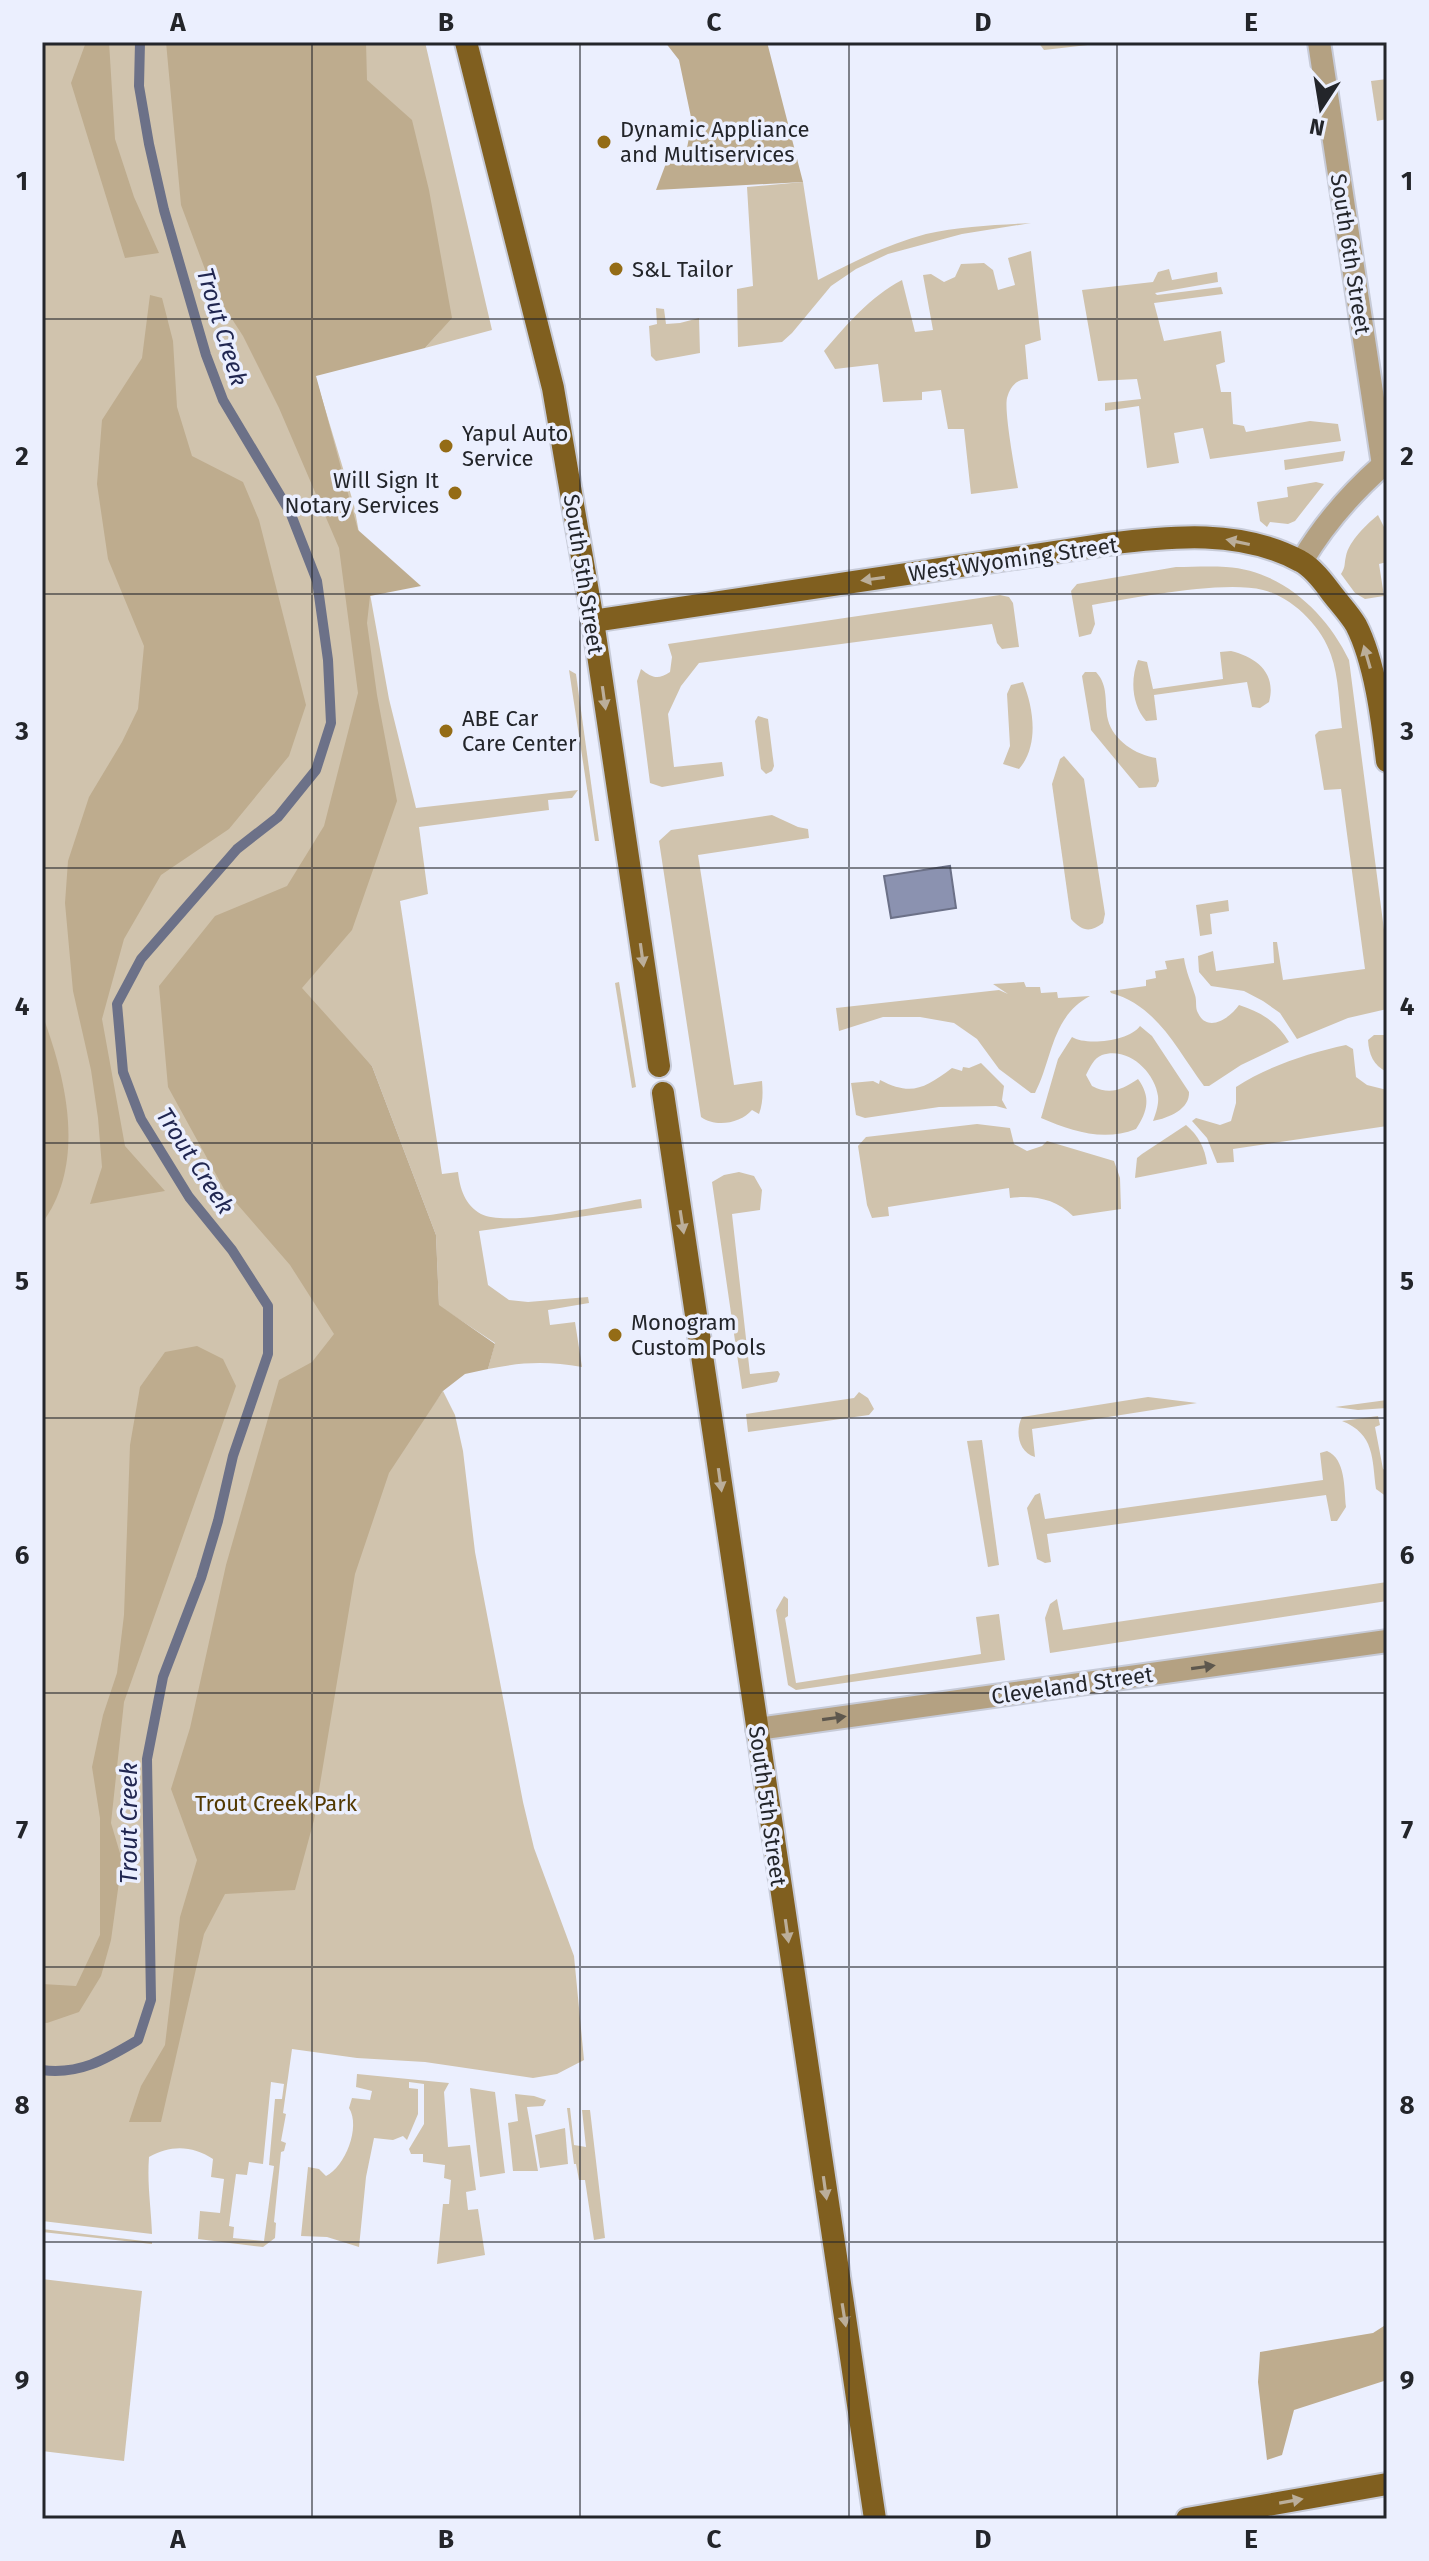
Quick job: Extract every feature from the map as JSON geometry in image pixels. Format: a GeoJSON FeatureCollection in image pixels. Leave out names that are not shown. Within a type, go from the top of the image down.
{"type":"FeatureCollection","features":[{"type":"Feature","properties":{"kind":"main road","name":"South 5th Street"},"geometry":{"type":"LineString","coordinates":[[466,42],[553,388],[593,621],[659,1066]]}},
{"type":"Feature","properties":{"kind":"main road","name":"West Wyoming Street"},"geometry":{"type":"LineString","coordinates":[[593,621],[1172,536],[1219,538],[1265,548],[1302,561]]}},
{"type":"Feature","properties":{"kind":"main road"},"geometry":{"type":"LineString","coordinates":[[1302,561],[1320,578],[1355,623],[1361,637],[1372,675],[1387,761]]}},
{"type":"Feature","properties":{"kind":"main road","name":"South 5th Street"},"geometry":{"type":"LineString","coordinates":[[663,1093],[875,2519]]}},
{"type":"Feature","properties":{"kind":"main road"},"geometry":{"type":"LineString","coordinates":[[1187,2519],[1387,2484]]}},
{"type":"Feature","properties":{"kind":"street","name":"South 6th Street"},"geometry":{"type":"LineString","coordinates":[[1319,42],[1385,465]]}},
{"type":"Feature","properties":{"kind":"street"},"geometry":{"type":"LineString","coordinates":[[1302,561],[1333,515],[1353,492],[1385,465]]}},
{"type":"Feature","properties":{"kind":"street","name":"Cleveland Street"},"geometry":{"type":"LineString","coordinates":[[757,1729],[1387,1641]]}},
{"type":"Feature","properties":{"kind":"green space","name":"Trout Creek Park"},"geometry":{"type":"Polygon","coordinates":[[[42,42],[425,42],[492,330],[425,348],[440,331],[293,302],[354,505],[389,699],[416,808],[578,790],[572,798],[548,800],[549,810],[419,827],[428,894],[400,901],[442,1174],[458,1172],[467,1201],[481,1214],[494,1218],[535,1217],[641,1199],[642,1208],[479,1231],[488,1285],[509,1300],[528,1302],[588,1297],[589,1303],[548,1310],[550,1325],[575,1322],[582,1367],[535,1363],[488,1369],[495,1343],[439,1306],[436,1235],[372,1066],[330,1021],[419,1425],[443,1391],[455,1415],[463,1451],[475,1552],[523,1802],[534,1848],[574,1956],[584,2060],[557,2074],[533,2078],[425,2062],[357,2058],[292,2049],[283,2113],[286,2114],[281,2141],[286,2143],[281,2152],[275,2238],[263,2247],[198,2239],[200,2211],[220,2213],[224,2179],[211,2177],[213,2159],[181,2148],[165,2150],[149,2157],[152,2234],[42,2221],[42,42]],[[271,2082],[263,2164],[249,2162],[247,2175],[236,2174],[229,2226],[234,2227],[233,2238],[264,2241],[274,2166],[269,2165],[275,2099],[282,2099],[284,2084],[271,2082]]]}},
{"type":"Feature","properties":{"kind":"green space"},"geometry":{"type":"Polygon","coordinates":[[[86,42],[109,42],[115,139],[134,197],[159,253],[125,258],[71,83],[86,42]]]}},
{"type":"Feature","properties":{"kind":"green space"},"geometry":{"type":"Polygon","coordinates":[[[166,42],[366,42],[367,80],[412,120],[429,190],[452,318],[425,348],[316,376],[358,530],[421,586],[370,596],[367,623],[397,801],[352,930],[302,988],[372,1066],[436,1235],[439,1305],[495,1344],[488,1369],[465,1374],[443,1391],[389,1473],[355,1574],[314,1820],[295,1890],[225,1894],[204,1934],[161,2122],[129,2122],[141,2086],[165,2045],[180,1917],[197,1860],[171,1789],[190,1728],[226,1565],[279,1380],[312,1362],[334,1334],[290,1265],[224,1189],[168,1087],[159,986],[215,916],[287,886],[324,826],[358,693],[339,548],[279,408],[243,336],[212,288],[181,205],[166,42]]]}},
{"type":"Feature","properties":{"kind":"green space"},"geometry":{"type":"Polygon","coordinates":[[[665,42],[767,42],[803,182],[656,190],[668,158],[687,148],[692,122],[679,60],[665,42]]]}},
{"type":"Feature","properties":{"kind":"green space"},"geometry":{"type":"Polygon","coordinates":[[[1038,42],[1114,42],[1044,50],[1038,42]]]}},
{"type":"Feature","properties":{"kind":"green space"},"geometry":{"type":"Polygon","coordinates":[[[1387,79],[1387,119],[1377,121],[1371,81],[1387,79]]]}},
{"type":"Feature","properties":{"kind":"green space"},"geometry":{"type":"Polygon","coordinates":[[[803,182],[818,280],[884,248],[926,234],[1031,223],[962,234],[888,254],[856,269],[831,286],[782,342],[738,347],[737,289],[753,286],[747,187],[803,182]]]}},
{"type":"Feature","properties":{"kind":"green space"},"geometry":{"type":"Polygon","coordinates":[[[1031,251],[1041,340],[1025,345],[1028,379],[1020,380],[1012,387],[1006,405],[1018,488],[971,494],[964,429],[948,429],[941,390],[922,392],[922,400],[883,402],[878,364],[835,369],[824,351],[869,303],[902,280],[915,332],[933,330],[923,275],[931,274],[944,282],[955,277],[961,264],[984,263],[993,270],[998,290],[1015,285],[1008,258],[1031,251]]]}},
{"type":"Feature","properties":{"kind":"green space"},"geometry":{"type":"Polygon","coordinates":[[[1169,269],[1172,280],[1217,272],[1218,282],[1155,293],[1221,287],[1223,294],[1154,303],[1164,341],[1221,331],[1225,362],[1216,365],[1221,392],[1231,392],[1233,424],[1244,426],[1246,432],[1310,421],[1338,424],[1341,441],[1210,459],[1203,428],[1174,433],[1179,463],[1147,468],[1139,406],[1105,411],[1105,403],[1141,399],[1137,379],[1098,381],[1082,290],[1153,282],[1158,272],[1169,269]]]}},
{"type":"Feature","properties":{"kind":"green space"},"geometry":{"type":"Polygon","coordinates":[[[150,295],[162,298],[173,341],[177,407],[192,456],[243,482],[259,520],[306,705],[289,756],[229,829],[161,875],[124,939],[102,1019],[125,1146],[165,1191],[90,1204],[102,1167],[98,1118],[91,1070],[73,991],[65,903],[68,861],[89,797],[138,709],[144,646],[108,559],[97,484],[102,420],[142,358],[150,295]]]}},
{"type":"Feature","properties":{"kind":"green space"},"geometry":{"type":"Polygon","coordinates":[[[656,308],[664,309],[666,324],[699,318],[700,353],[656,361],[651,356],[649,326],[657,324],[656,308]]]}},
{"type":"Feature","properties":{"kind":"green space"},"geometry":{"type":"Polygon","coordinates":[[[1345,451],[1343,461],[1285,470],[1284,460],[1345,451]]]}},
{"type":"Feature","properties":{"kind":"green space"},"geometry":{"type":"Polygon","coordinates":[[[1316,482],[1324,484],[1295,521],[1288,524],[1270,522],[1267,527],[1260,521],[1257,502],[1288,497],[1287,487],[1316,482]]]}},
{"type":"Feature","properties":{"kind":"green space"},"geometry":{"type":"Polygon","coordinates":[[[1378,515],[1387,533],[1387,562],[1379,564],[1384,596],[1365,599],[1355,593],[1341,574],[1351,545],[1378,515]]]}},
{"type":"Feature","properties":{"kind":"green space"},"geometry":{"type":"Polygon","coordinates":[[[1176,567],[1246,570],[1283,585],[1314,610],[1349,660],[1387,953],[1387,1009],[1348,1018],[1297,1039],[1280,1013],[1263,1001],[1244,991],[1211,986],[1199,972],[1198,956],[1213,951],[1216,971],[1274,963],[1273,942],[1277,942],[1283,980],[1365,969],[1341,789],[1324,790],[1315,735],[1319,731],[1342,728],[1337,682],[1327,644],[1313,624],[1295,606],[1274,594],[1246,587],[1225,587],[1092,605],[1095,624],[1091,634],[1079,637],[1071,591],[1077,584],[1176,567]]]}},
{"type":"Feature","properties":{"kind":"green space"},"geometry":{"type":"Polygon","coordinates":[[[1000,595],[1009,597],[1013,603],[1019,647],[1002,649],[997,643],[992,624],[699,663],[681,686],[668,714],[674,767],[722,762],[724,776],[662,787],[650,783],[637,681],[641,669],[655,677],[670,672],[672,657],[668,644],[1000,595]]]}},
{"type":"Feature","properties":{"kind":"green space"},"geometry":{"type":"Polygon","coordinates":[[[1231,651],[1249,657],[1262,668],[1270,683],[1269,702],[1260,708],[1252,707],[1247,682],[1154,695],[1157,720],[1146,721],[1141,715],[1134,692],[1138,660],[1147,662],[1153,689],[1223,679],[1220,652],[1231,651]]]}},
{"type":"Feature","properties":{"kind":"green space"},"geometry":{"type":"Polygon","coordinates":[[[569,670],[576,674],[599,841],[595,841],[569,670]]]}},
{"type":"Feature","properties":{"kind":"green space"},"geometry":{"type":"Polygon","coordinates":[[[1085,672],[1096,672],[1103,683],[1108,720],[1115,734],[1133,750],[1156,758],[1159,781],[1156,787],[1139,788],[1091,730],[1082,676],[1085,672]]]}},
{"type":"Feature","properties":{"kind":"green space"},"geometry":{"type":"Polygon","coordinates":[[[1023,682],[1033,727],[1030,750],[1019,769],[1003,764],[1010,746],[1007,694],[1011,685],[1023,682]]]}},
{"type":"Feature","properties":{"kind":"green space"},"geometry":{"type":"Polygon","coordinates":[[[758,716],[768,719],[774,766],[766,774],[761,769],[755,721],[758,716]]]}},
{"type":"Feature","properties":{"kind":"green space"},"geometry":{"type":"Polygon","coordinates":[[[1064,756],[1084,779],[1105,914],[1103,923],[1090,929],[1079,926],[1071,919],[1052,784],[1060,759],[1064,756]]]}},
{"type":"Feature","properties":{"kind":"green space"},"geometry":{"type":"Polygon","coordinates":[[[772,815],[808,829],[809,838],[698,855],[734,1085],[762,1081],[759,1114],[752,1110],[735,1121],[714,1122],[701,1117],[659,841],[671,830],[772,815]]]}},
{"type":"Feature","properties":{"kind":"green space"},"geometry":{"type":"Polygon","coordinates":[[[1228,900],[1229,911],[1210,914],[1212,934],[1200,936],[1196,905],[1228,900]]]}},
{"type":"Feature","properties":{"kind":"green space"},"geometry":{"type":"Polygon","coordinates":[[[1184,958],[1197,1011],[1202,1019],[1213,1023],[1219,1021],[1239,1005],[1268,1019],[1289,1042],[1204,1086],[1154,1019],[1142,1008],[1110,991],[1146,986],[1146,980],[1156,978],[1155,971],[1167,969],[1165,961],[1184,958]]]}},
{"type":"Feature","properties":{"kind":"green space"},"geometry":{"type":"Polygon","coordinates":[[[619,982],[636,1087],[632,1088],[615,983],[619,982]]]}},
{"type":"Feature","properties":{"kind":"green space"},"geometry":{"type":"Polygon","coordinates":[[[1024,982],[1026,987],[1040,987],[1041,993],[1057,992],[1058,998],[1090,996],[1067,1015],[1060,1027],[1035,1093],[999,1069],[977,1039],[954,1023],[920,1017],[883,1017],[839,1031],[836,1008],[999,990],[1008,994],[993,984],[1024,982]]]}},
{"type":"Feature","properties":{"kind":"green space"},"geometry":{"type":"Polygon","coordinates":[[[42,1014],[64,1092],[68,1147],[56,1199],[42,1223],[42,1014]]]}},
{"type":"Feature","properties":{"kind":"green space"},"geometry":{"type":"Polygon","coordinates":[[[1140,1026],[1152,1036],[1189,1092],[1182,1108],[1153,1121],[1158,1099],[1152,1078],[1139,1063],[1112,1053],[1097,1058],[1086,1075],[1092,1086],[1105,1091],[1121,1088],[1138,1079],[1145,1092],[1146,1104],[1136,1129],[1100,1135],[1076,1131],[1041,1118],[1058,1059],[1072,1037],[1087,1041],[1108,1040],[1127,1035],[1140,1026]]]}},
{"type":"Feature","properties":{"kind":"green space"},"geometry":{"type":"Polygon","coordinates":[[[1374,1035],[1387,1035],[1387,1072],[1375,1063],[1371,1055],[1368,1040],[1374,1035]]]}},
{"type":"Feature","properties":{"kind":"green space"},"geometry":{"type":"Polygon","coordinates":[[[1346,1045],[1353,1049],[1356,1077],[1367,1085],[1387,1090],[1387,1126],[1233,1149],[1234,1162],[1217,1163],[1207,1138],[1192,1121],[1196,1118],[1220,1125],[1231,1121],[1236,1087],[1289,1061],[1346,1045]]]}},
{"type":"Feature","properties":{"kind":"green space"},"geometry":{"type":"Polygon","coordinates":[[[981,1063],[1004,1086],[1002,1100],[1007,1109],[996,1106],[939,1107],[865,1118],[856,1115],[851,1083],[873,1081],[879,1084],[880,1080],[900,1088],[917,1088],[952,1068],[962,1071],[963,1067],[981,1063]]]}},
{"type":"Feature","properties":{"kind":"green space"},"geometry":{"type":"Polygon","coordinates":[[[977,1124],[1010,1128],[1014,1144],[1027,1151],[1047,1141],[1114,1161],[1120,1178],[1121,1209],[1073,1216],[1044,1200],[1010,1198],[1009,1188],[888,1207],[889,1216],[872,1218],[867,1205],[858,1146],[866,1137],[977,1124]]]}},
{"type":"Feature","properties":{"kind":"green space"},"geometry":{"type":"Polygon","coordinates":[[[1186,1125],[1200,1142],[1207,1164],[1135,1178],[1137,1158],[1186,1125]]]}},
{"type":"Feature","properties":{"kind":"green space"},"geometry":{"type":"Polygon","coordinates":[[[739,1172],[754,1176],[762,1190],[760,1210],[732,1214],[750,1374],[778,1371],[780,1374],[777,1382],[742,1389],[712,1182],[739,1172]]]}},
{"type":"Feature","properties":{"kind":"green space"},"geometry":{"type":"Polygon","coordinates":[[[197,1346],[223,1359],[236,1386],[124,1702],[111,1823],[122,1860],[111,1940],[101,1976],[79,2012],[42,2022],[42,1984],[76,1986],[100,1935],[100,1818],[92,1767],[103,1715],[117,1673],[124,1615],[130,1445],[140,1387],[165,1352],[197,1346]]]}},
{"type":"Feature","properties":{"kind":"green space"},"geometry":{"type":"Polygon","coordinates":[[[859,1392],[868,1398],[874,1409],[869,1415],[748,1432],[746,1414],[854,1398],[859,1392]]]}},
{"type":"Feature","properties":{"kind":"green space"},"geometry":{"type":"Polygon","coordinates":[[[1148,1397],[1197,1403],[1032,1429],[1035,1457],[1022,1446],[1019,1428],[1022,1417],[1148,1397]]]}},
{"type":"Feature","properties":{"kind":"green space"},"geometry":{"type":"Polygon","coordinates":[[[1387,1400],[1387,1408],[1358,1410],[1335,1407],[1387,1400]]]}},
{"type":"Feature","properties":{"kind":"green space"},"geometry":{"type":"Polygon","coordinates":[[[1378,1416],[1380,1425],[1375,1427],[1383,1469],[1387,1471],[1387,1497],[1376,1489],[1366,1440],[1353,1426],[1342,1421],[1378,1416]]]}},
{"type":"Feature","properties":{"kind":"green space"},"geometry":{"type":"Polygon","coordinates":[[[982,1440],[999,1565],[988,1567],[967,1441],[982,1440]]]}},
{"type":"Feature","properties":{"kind":"green space"},"geometry":{"type":"Polygon","coordinates":[[[1327,1451],[1338,1461],[1344,1483],[1346,1507],[1337,1521],[1331,1521],[1326,1495],[1047,1534],[1051,1562],[1037,1559],[1027,1508],[1035,1495],[1040,1493],[1045,1519],[1323,1480],[1320,1453],[1327,1451]]]}},
{"type":"Feature","properties":{"kind":"green space"},"geometry":{"type":"Polygon","coordinates":[[[1387,1582],[1387,1601],[1050,1653],[1045,1618],[1050,1604],[1057,1599],[1063,1630],[1387,1582]]]}},
{"type":"Feature","properties":{"kind":"green space"},"geometry":{"type":"Polygon","coordinates":[[[784,1596],[788,1599],[788,1616],[785,1618],[796,1683],[981,1654],[976,1617],[999,1614],[1005,1660],[796,1690],[788,1685],[776,1610],[784,1596]]]}},
{"type":"Feature","properties":{"kind":"green space"},"geometry":{"type":"Polygon","coordinates":[[[357,2074],[449,2083],[444,2092],[448,2147],[470,2145],[476,2190],[466,2192],[468,2210],[478,2209],[485,2255],[437,2264],[443,2204],[449,2204],[451,2180],[444,2178],[445,2165],[423,2162],[423,2154],[411,2154],[409,2149],[424,2124],[424,2084],[409,2082],[409,2088],[418,2089],[418,2114],[407,2140],[403,2136],[393,2140],[374,2138],[366,2177],[359,2247],[327,2237],[301,2236],[308,2167],[319,2169],[326,2176],[333,2171],[345,2156],[352,2135],[349,2108],[352,2098],[370,2100],[372,2091],[356,2087],[357,2074]]]}},
{"type":"Feature","properties":{"kind":"green space"},"geometry":{"type":"Polygon","coordinates":[[[470,2088],[495,2092],[505,2173],[480,2177],[470,2088]]]}},
{"type":"Feature","properties":{"kind":"green space"},"geometry":{"type":"Polygon","coordinates":[[[515,2094],[546,2100],[543,2106],[527,2107],[538,2171],[513,2171],[508,2123],[518,2121],[515,2094]]]}},
{"type":"Feature","properties":{"kind":"green space"},"geometry":{"type":"Polygon","coordinates":[[[567,2108],[570,2108],[574,2145],[586,2147],[582,2110],[590,2110],[605,2238],[594,2240],[585,2180],[579,2180],[574,2164],[567,2108]]]}},
{"type":"Feature","properties":{"kind":"green space"},"geometry":{"type":"Polygon","coordinates":[[[565,2128],[568,2164],[540,2168],[535,2135],[565,2128]]]}},
{"type":"Feature","properties":{"kind":"green space"},"geometry":{"type":"Polygon","coordinates":[[[42,2229],[152,2242],[152,2244],[42,2232],[42,2229]]]}},
{"type":"Feature","properties":{"kind":"green space"},"geometry":{"type":"Polygon","coordinates":[[[42,2279],[142,2291],[124,2461],[42,2451],[42,2279]]]}},
{"type":"Feature","properties":{"kind":"green space"},"geometry":{"type":"Polygon","coordinates":[[[1387,2324],[1387,2380],[1294,2410],[1282,2455],[1267,2460],[1258,2382],[1260,2352],[1373,2333],[1387,2324]]]}},
{"type":"Feature","properties":{"kind":"water"},"geometry":{"type":"Polygon","coordinates":[[[950,866],[956,908],[891,918],[884,876],[950,866]]]}},
{"type":"Feature","properties":{"kind":"waterway","name":"Trout Creek"},"geometry":{"type":"LineString","coordinates":[[42,2070],[81,2068],[138,2040],[151,2000],[147,1759],[163,1677],[201,1578],[233,1456],[268,1354],[268,1306],[232,1250],[189,1197],[141,1119],[123,1072],[117,1004],[141,959],[237,849],[278,817],[316,770],[331,723],[328,660],[317,581],[290,512],[223,400],[206,355],[164,210],[149,144],[139,86],[140,42]]}},
{"type":"Feature","properties":{"kind":"place","name":"Dynamic Appliance and Multiservices"},"geometry":{"type":"Point","coordinates":[604,142]}},
{"type":"Feature","properties":{"kind":"place","name":"S&L Tailor"},"geometry":{"type":"Point","coordinates":[616,269]}},
{"type":"Feature","properties":{"kind":"place","name":"Yapul Auto Service"},"geometry":{"type":"Point","coordinates":[446,446]}},
{"type":"Feature","properties":{"kind":"place","name":"Will Sign It Notary Services"},"geometry":{"type":"Point","coordinates":[455,493]}},
{"type":"Feature","properties":{"kind":"place","name":"ABE Car Care Center"},"geometry":{"type":"Point","coordinates":[446,731]}},
{"type":"Feature","properties":{"kind":"place","name":"Monogram Custom Pools"},"geometry":{"type":"Point","coordinates":[615,1335]}}]}
